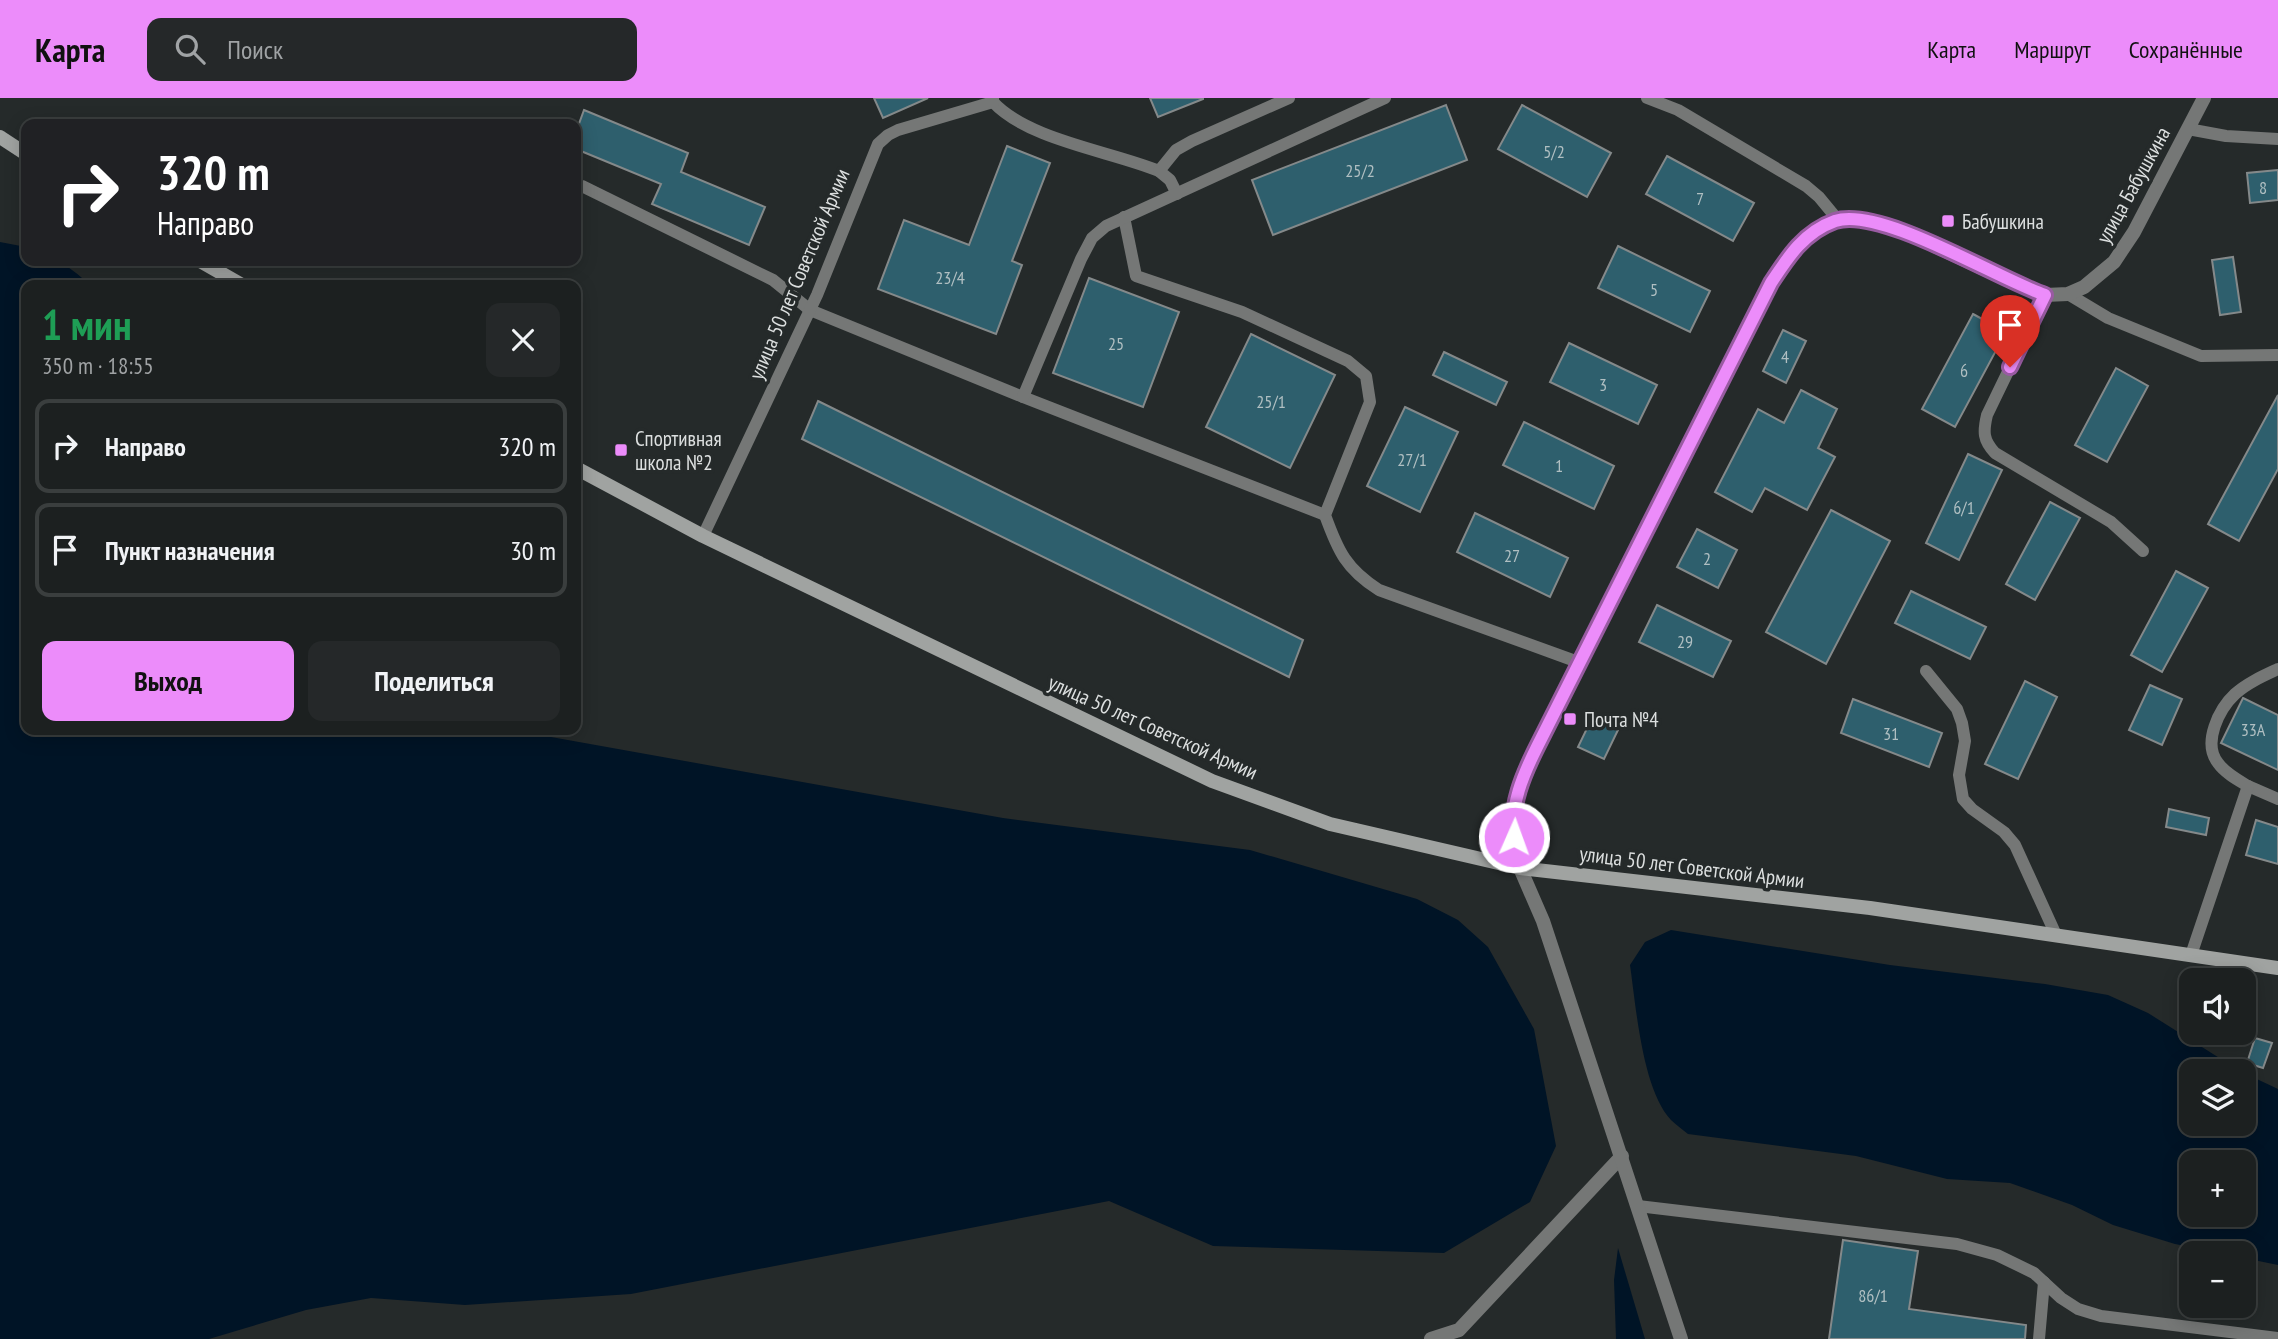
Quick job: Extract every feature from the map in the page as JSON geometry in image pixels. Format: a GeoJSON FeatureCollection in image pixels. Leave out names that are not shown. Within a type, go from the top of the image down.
{"type":"FeatureCollection","features":[{"type":"Feature","properties":{"kind":"main road"},"geometry":{"type":"LineString","coordinates":[[0,137],[21,151]]}},
{"type":"Feature","properties":{"kind":"main road"},"geometry":{"type":"LineString","coordinates":[[209,266],[233,280]]}},
{"type":"Feature","properties":{"kind":"main road","name":"улица 50 лет Советской Армии"},"geometry":{"type":"LineString","coordinates":[[581,471],[703,536],[1212,781],[1331,824],[1520,868],[1870,908],[2278,968]]}},
{"type":"Feature","properties":{"kind":"street","name":"улица Бабушкина"},"geometry":{"type":"LineString","coordinates":[[1838,220],[1868,220],[1892,226],[2020,286],[2045,295],[2068,294],[2092,282],[2113,262],[2134,232],[2204,98]]}},
{"type":"Feature","properties":{"kind":"street"},"geometry":{"type":"LineString","coordinates":[[1681,1339],[1543,921],[1520,868],[1511,819],[1527,768],[1578,662],[1771,283],[1791,252],[1802,241],[1838,220]]}},
{"type":"Feature","properties":{"kind":"street"},"geometry":{"type":"LineString","coordinates":[[1431,1339],[1455,1336],[1622,1156]]}},
{"type":"Feature","properties":{"kind":"lane"},"geometry":{"type":"LineString","coordinates":[[1159,171],[1176,150],[1192,141],[1289,98]]}},
{"type":"Feature","properties":{"kind":"lane"},"geometry":{"type":"LineString","coordinates":[[1023,397],[1081,259],[1092,238],[1105,226],[1385,98]]}},
{"type":"Feature","properties":{"kind":"lane"},"geometry":{"type":"LineString","coordinates":[[1647,98],[1678,110],[1806,186],[1838,220]]}},
{"type":"Feature","properties":{"kind":"lane"},"geometry":{"type":"LineString","coordinates":[[993,100],[1006,116],[1026,127],[1159,171],[1170,180],[1177,194]]}},
{"type":"Feature","properties":{"kind":"lane","name":"улица 50 лет Советской Армии"},"geometry":{"type":"LineString","coordinates":[[703,536],[810,310],[878,144],[898,130],[993,100]]}},
{"type":"Feature","properties":{"kind":"lane"},"geometry":{"type":"LineString","coordinates":[[2188,129],[2225,136],[2278,139]]}},
{"type":"Feature","properties":{"kind":"lane"},"geometry":{"type":"LineString","coordinates":[[582,186],[773,280],[810,310],[1325,515]]}},
{"type":"Feature","properties":{"kind":"lane"},"geometry":{"type":"LineString","coordinates":[[1124,217],[1136,276],[1242,312],[1348,361],[1366,376],[1370,402],[1325,515],[1339,553],[1362,579],[1379,590],[1578,662]]}},
{"type":"Feature","properties":{"kind":"lane"},"geometry":{"type":"LineString","coordinates":[[2068,294],[2108,318],[2201,356],[2278,355]]}},
{"type":"Feature","properties":{"kind":"lane"},"geometry":{"type":"LineString","coordinates":[[2045,295],[1987,415],[1984,438],[1995,453],[2111,522],[2143,551]]}},
{"type":"Feature","properties":{"kind":"lane"},"geometry":{"type":"LineString","coordinates":[[2278,669],[2248,684],[2234,695],[2212,735],[2211,750],[2217,763],[2232,777],[2278,799]]}},
{"type":"Feature","properties":{"kind":"lane"},"geometry":{"type":"LineString","coordinates":[[1926,671],[1957,709],[1962,723],[1965,741],[1959,775],[1964,799],[1972,809],[2004,832],[2015,845],[2056,935]]}},
{"type":"Feature","properties":{"kind":"lane"},"geometry":{"type":"LineString","coordinates":[[2191,955],[2248,786]]}},
{"type":"Feature","properties":{"kind":"lane"},"geometry":{"type":"LineString","coordinates":[[1638,1206],[1957,1244],[1997,1255],[2034,1273],[2078,1309],[2101,1316],[2278,1338]]}},
{"type":"Feature","properties":{"kind":"lane"},"geometry":{"type":"LineString","coordinates":[[2039,1339],[2044,1282]]}},
{"type":"Feature","properties":{"kind":"water"},"geometry":{"type":"Polygon","coordinates":[[[0,242],[21,246],[21,266],[65,266],[84,280],[21,280],[21,735],[540,735],[1003,818],[1250,850],[1417,899],[1458,920],[1488,947],[1534,1029],[1556,1146],[1530,1202],[1444,1253],[1213,1246],[1109,1201],[631,1294],[465,1305],[371,1298],[306,1310],[209,1339],[0,1339],[0,242]]]}},
{"type":"Feature","properties":{"kind":"water"},"geometry":{"type":"Polygon","coordinates":[[[1671,930],[1890,965],[2045,984],[2108,995],[2148,1013],[2179,1033],[2179,1045],[2199,1045],[2221,1059],[2179,1059],[2179,1136],[2256,1136],[2256,1079],[2278,1089],[2278,1265],[2256,1260],[2256,1241],[2179,1241],[2179,1245],[2175,1244],[2113,1225],[2072,1205],[2010,1183],[1947,1179],[1856,1156],[1688,1134],[1671,1120],[1653,1088],[1642,1046],[1630,965],[1645,942],[1671,930]]]}},
{"type":"Feature","properties":{"kind":"water"},"geometry":{"type":"Polygon","coordinates":[[[1618,1248],[1645,1339],[1616,1339],[1614,1280],[1618,1248]]]}},
{"type":"Feature","properties":{"kind":"building"},"geometry":{"type":"Polygon","coordinates":[[[874,98],[928,98],[883,118],[874,98]]]}},
{"type":"Feature","properties":{"kind":"building"},"geometry":{"type":"Polygon","coordinates":[[[1150,98],[1203,98],[1203,99],[1158,117],[1150,98]]]}},
{"type":"Feature","properties":{"kind":"building"},"geometry":{"type":"Polygon","coordinates":[[[1446,105],[1467,160],[1273,235],[1252,180],[1446,105]]]}},
{"type":"Feature","properties":{"kind":"building"},"geometry":{"type":"Polygon","coordinates":[[[1522,105],[1611,153],[1587,197],[1498,149],[1522,105]]]}},
{"type":"Feature","properties":{"kind":"building"},"geometry":{"type":"Polygon","coordinates":[[[584,110],[688,153],[681,172],[765,207],[749,245],[652,204],[661,184],[581,151],[581,119],[584,110]]]}},
{"type":"Feature","properties":{"kind":"building"},"geometry":{"type":"Polygon","coordinates":[[[1007,146],[1050,163],[1012,261],[1022,265],[996,334],[878,289],[904,220],[969,245],[1007,146]]]}},
{"type":"Feature","properties":{"kind":"building"},"geometry":{"type":"Polygon","coordinates":[[[1667,156],[1754,203],[1733,241],[1646,194],[1667,156]]]}},
{"type":"Feature","properties":{"kind":"building"},"geometry":{"type":"Polygon","coordinates":[[[2278,170],[2278,200],[2250,203],[2247,173],[2278,170]]]}},
{"type":"Feature","properties":{"kind":"building"},"geometry":{"type":"Polygon","coordinates":[[[1618,246],[1710,291],[1690,332],[1598,288],[1618,246]]]}},
{"type":"Feature","properties":{"kind":"building"},"geometry":{"type":"Polygon","coordinates":[[[2233,257],[2241,312],[2220,315],[2212,260],[2233,257]]]}},
{"type":"Feature","properties":{"kind":"building"},"geometry":{"type":"Polygon","coordinates":[[[1089,278],[1179,312],[1143,407],[1053,373],[1089,278]]]}},
{"type":"Feature","properties":{"kind":"building"},"geometry":{"type":"Polygon","coordinates":[[[1973,314],[2006,332],[1955,427],[1922,409],[1973,314]]]}},
{"type":"Feature","properties":{"kind":"building"},"geometry":{"type":"Polygon","coordinates":[[[1783,330],[1806,341],[1786,383],[1763,371],[1783,330]]]}},
{"type":"Feature","properties":{"kind":"building"},"geometry":{"type":"Polygon","coordinates":[[[1251,334],[1335,375],[1290,468],[1206,427],[1251,334]]]}},
{"type":"Feature","properties":{"kind":"building"},"geometry":{"type":"Polygon","coordinates":[[[1569,343],[1657,385],[1638,424],[1550,382],[1569,343]]]}},
{"type":"Feature","properties":{"kind":"building"},"geometry":{"type":"Polygon","coordinates":[[[1444,352],[1507,382],[1496,405],[1433,375],[1444,352]]]}},
{"type":"Feature","properties":{"kind":"building"},"geometry":{"type":"Polygon","coordinates":[[[2116,368],[2148,386],[2107,462],[2075,445],[2116,368]]]}},
{"type":"Feature","properties":{"kind":"building"},"geometry":{"type":"Polygon","coordinates":[[[1801,390],[1837,409],[1818,448],[1835,457],[1807,510],[1765,488],[1752,512],[1715,492],[1758,409],[1784,423],[1801,390]]]}},
{"type":"Feature","properties":{"kind":"building"},"geometry":{"type":"Polygon","coordinates":[[[2278,395],[2278,469],[2239,541],[2208,524],[2278,395]]]}},
{"type":"Feature","properties":{"kind":"building"},"geometry":{"type":"Polygon","coordinates":[[[818,401],[1303,640],[1289,677],[802,439],[818,401]]]}},
{"type":"Feature","properties":{"kind":"building"},"geometry":{"type":"Polygon","coordinates":[[[1405,407],[1458,432],[1420,512],[1367,486],[1405,407]]]}},
{"type":"Feature","properties":{"kind":"building"},"geometry":{"type":"Polygon","coordinates":[[[1524,422],[1614,466],[1594,509],[1503,465],[1524,422]]]}},
{"type":"Feature","properties":{"kind":"building"},"geometry":{"type":"Polygon","coordinates":[[[1968,454],[2002,470],[1959,560],[1926,543],[1968,454]]]}},
{"type":"Feature","properties":{"kind":"building"},"geometry":{"type":"Polygon","coordinates":[[[2050,502],[2080,518],[2035,600],[2006,584],[2050,502]]]}},
{"type":"Feature","properties":{"kind":"building"},"geometry":{"type":"Polygon","coordinates":[[[1831,510],[1890,541],[1826,664],[1766,632],[1831,510]]]}},
{"type":"Feature","properties":{"kind":"building"},"geometry":{"type":"Polygon","coordinates":[[[1475,513],[1568,558],[1550,597],[1457,552],[1475,513]]]}},
{"type":"Feature","properties":{"kind":"building"},"geometry":{"type":"Polygon","coordinates":[[[1697,529],[1737,550],[1718,588],[1677,567],[1697,529]]]}},
{"type":"Feature","properties":{"kind":"building"},"geometry":{"type":"Polygon","coordinates":[[[2176,571],[2208,588],[2162,672],[2131,655],[2176,571]]]}},
{"type":"Feature","properties":{"kind":"building"},"geometry":{"type":"Polygon","coordinates":[[[1911,591],[1986,627],[1970,659],[1895,623],[1911,591]]]}},
{"type":"Feature","properties":{"kind":"building"},"geometry":{"type":"Polygon","coordinates":[[[1657,605],[1731,641],[1713,677],[1639,642],[1657,605]]]}},
{"type":"Feature","properties":{"kind":"building"},"geometry":{"type":"Polygon","coordinates":[[[2025,681],[2057,697],[2018,779],[1985,764],[2025,681]]]}},
{"type":"Feature","properties":{"kind":"building"},"geometry":{"type":"Polygon","coordinates":[[[2150,685],[2182,699],[2162,745],[2129,730],[2150,685]]]}},
{"type":"Feature","properties":{"kind":"building"},"geometry":{"type":"Polygon","coordinates":[[[2243,698],[2278,715],[2278,770],[2221,743],[2243,698]]]}},
{"type":"Feature","properties":{"kind":"building"},"geometry":{"type":"Polygon","coordinates":[[[1853,699],[1942,733],[1929,767],[1841,733],[1853,699]]]}},
{"type":"Feature","properties":{"kind":"building"},"geometry":{"type":"Polygon","coordinates":[[[1592,718],[1618,730],[1604,759],[1578,747],[1592,718]]]}},
{"type":"Feature","properties":{"kind":"building"},"geometry":{"type":"Polygon","coordinates":[[[2169,809],[2209,818],[2206,835],[2166,827],[2169,809]]]}},
{"type":"Feature","properties":{"kind":"building"},"geometry":{"type":"Polygon","coordinates":[[[2256,820],[2278,827],[2278,864],[2246,855],[2256,820]]]}},
{"type":"Feature","properties":{"kind":"building"},"geometry":{"type":"Polygon","coordinates":[[[2256,1038],[2272,1043],[2263,1068],[2256,1066],[2256,1059],[2248,1059],[2253,1045],[2256,1045],[2256,1038]]]}},
{"type":"Feature","properties":{"kind":"building"},"geometry":{"type":"Polygon","coordinates":[[[1843,1240],[1918,1251],[1909,1309],[2026,1325],[2025,1339],[1829,1339],[1843,1240]]]}},
{"type":"Feature","properties":{"kind":"place","name":"Бабушкина"},"geometry":{"type":"Point","coordinates":[1948,221]}},
{"type":"Feature","properties":{"kind":"place","name":"Спортивная школа №2"},"geometry":{"type":"Point","coordinates":[621,450]}},
{"type":"Feature","properties":{"kind":"place","name":"Почта №4"},"geometry":{"type":"Point","coordinates":[1570,719]}},
{"type":"Feature","properties":{"kind":"route"},"geometry":{"type":"LineString","coordinates":[[1514,837],[1511,819],[1515,801],[1537,747],[1771,283],[1791,252],[1802,241],[1838,220],[1868,220],[1892,226],[2045,295],[2010,367]]}}]}
